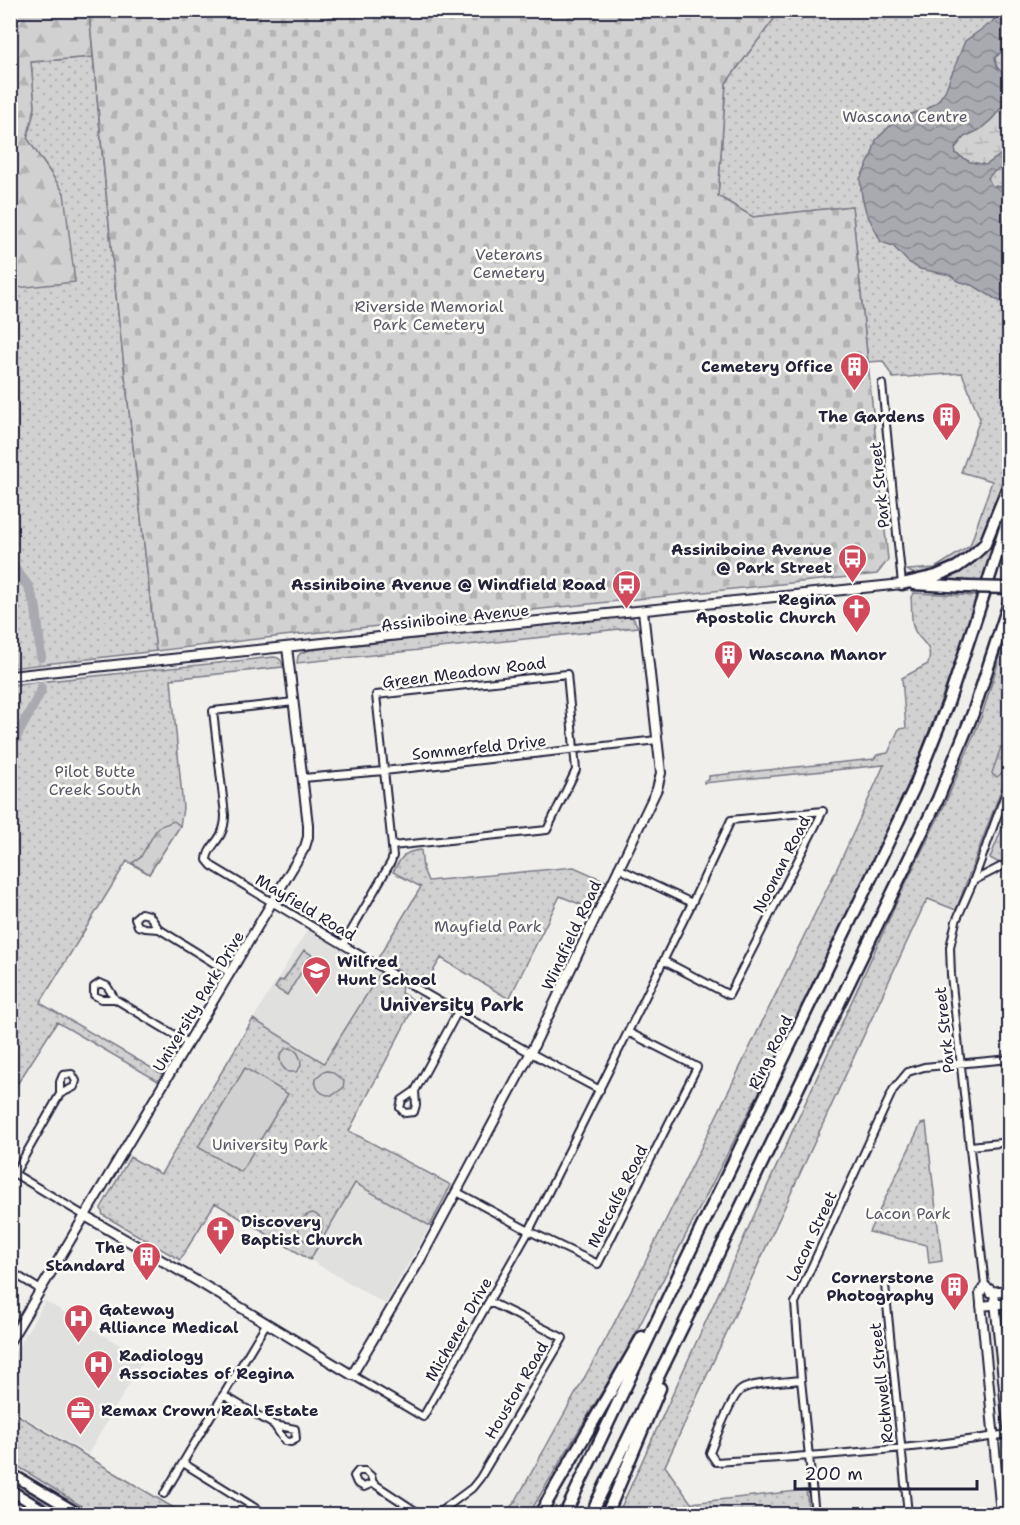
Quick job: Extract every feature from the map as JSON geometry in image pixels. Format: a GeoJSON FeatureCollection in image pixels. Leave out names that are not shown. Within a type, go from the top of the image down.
{"type":"FeatureCollection","features":[{"type":"Feature","properties":{"kind":"highway"},"geometry":{"type":"LineString","coordinates":[[902,584],[936,576],[957,567],[985,544],[1010,482]]}},
{"type":"Feature","properties":{"kind":"highway"},"geometry":{"type":"LineString","coordinates":[[988,582],[1010,512]]}},
{"type":"Feature","properties":{"kind":"highway"},"geometry":{"type":"LineString","coordinates":[[902,584],[1010,588]]}},
{"type":"Feature","properties":{"kind":"highway","name":"Ring Road"},"geometry":{"type":"LineString","coordinates":[[565,1515],[914,788],[948,704],[984,594]]}},
{"type":"Feature","properties":{"kind":"highway"},"geometry":{"type":"LineString","coordinates":[[591,1515],[938,799],[973,713],[1010,600]]}},
{"type":"Feature","properties":{"kind":"highway"},"geometry":{"type":"LineString","coordinates":[[540,1515],[680,1272]]}},
{"type":"Feature","properties":{"kind":"highway"},"geometry":{"type":"LineString","coordinates":[[607,1515],[704,1283]]}},
{"type":"Feature","properties":{"kind":"main road"},"geometry":{"type":"LineString","coordinates":[[10,1473],[79,1515]]}},
{"type":"Feature","properties":{"kind":"main road"},"geometry":{"type":"LineString","coordinates":[[10,1490],[50,1515]]}},
{"type":"Feature","properties":{"kind":"street","name":"Park Street"},"geometry":{"type":"LineString","coordinates":[[882,384],[902,584]]}},
{"type":"Feature","properties":{"kind":"street","name":"Assiniboine Avenue"},"geometry":{"type":"LineString","coordinates":[[10,676],[902,584]]}},
{"type":"Feature","properties":{"kind":"street","name":"Windfield Road"},"geometry":{"type":"LineString","coordinates":[[352,1375],[420,1260],[530,1054],[657,789],[661,773],[643,611]]}},
{"type":"Feature","properties":{"kind":"street","name":"University Park Drive"},"geometry":{"type":"LineString","coordinates":[[10,1341],[305,847],[308,837],[303,778],[287,647]]}},
{"type":"Feature","properties":{"kind":"street","name":"Green Meadow Road"},"geometry":{"type":"LineString","coordinates":[[343,945],[393,856],[376,695],[567,674],[576,770],[547,830],[392,846]]}},
{"type":"Feature","properties":{"kind":"street","name":"Mayfield Road"},"geometry":{"type":"LineString","coordinates":[[294,702],[213,711],[225,815],[220,837],[207,854],[207,860],[212,866],[457,1013],[600,1090]]}},
{"type":"Feature","properties":{"kind":"street","name":"Sommerfeld Drive"},"geometry":{"type":"LineString","coordinates":[[303,778],[657,740]]}},
{"type":"Feature","properties":{"kind":"street","name":"Park Street"},"geometry":{"type":"LineString","coordinates":[[985,1286],[951,975],[950,947],[956,921],[973,882],[1009,782]]}},
{"type":"Feature","properties":{"kind":"street","name":"Noonan Road"},"geometry":{"type":"LineString","coordinates":[[664,961],[729,995],[823,811],[731,820],[692,903]]}},
{"type":"Feature","properties":{"kind":"street"},"geometry":{"type":"LineString","coordinates":[[973,882],[1010,862]]}},
{"type":"Feature","properties":{"kind":"street"},"geometry":{"type":"LineString","coordinates":[[618,868],[692,903]]}},
{"type":"Feature","properties":{"kind":"street","name":"Michener Drive"},"geometry":{"type":"LineString","coordinates":[[85,1216],[423,1417],[530,1231],[692,903]]}},
{"type":"Feature","properties":{"kind":"street"},"geometry":{"type":"LineString","coordinates":[[159,929],[230,973]]}},
{"type":"Feature","properties":{"kind":"street"},"geometry":{"type":"LineString","coordinates":[[115,999],[188,1044]]}},
{"type":"Feature","properties":{"kind":"street"},"geometry":{"type":"LineString","coordinates":[[415,1091],[457,1013]]}},
{"type":"Feature","properties":{"kind":"street","name":"Metcalfe Road"},"geometry":{"type":"LineString","coordinates":[[457,1192],[597,1264],[697,1066],[628,1032]]}},
{"type":"Feature","properties":{"kind":"street","name":"Lacon Street"},"geometry":{"type":"LineString","coordinates":[[815,1515],[795,1303],[893,1090],[908,1072],[924,1067],[1010,1059]]}},
{"type":"Feature","properties":{"kind":"street"},"geometry":{"type":"LineString","coordinates":[[60,1094],[13,1172],[85,1216]]}},
{"type":"Feature","properties":{"kind":"street"},"geometry":{"type":"LineString","coordinates":[[970,1146],[1010,1142]]}},
{"type":"Feature","properties":{"kind":"street"},"geometry":{"type":"LineString","coordinates":[[10,1271],[41,1290]]}},
{"type":"Feature","properties":{"kind":"street","name":"Rothwell Street"},"geometry":{"type":"LineString","coordinates":[[885,1285],[908,1515]]}},
{"type":"Feature","properties":{"kind":"street"},"geometry":{"type":"LineString","coordinates":[[994,1292],[985,1286],[980,1293],[1001,1515]]}},
{"type":"Feature","properties":{"kind":"street"},"geometry":{"type":"LineString","coordinates":[[980,1293],[1010,1290]]}},
{"type":"Feature","properties":{"kind":"street"},"geometry":{"type":"LineString","coordinates":[[994,1292],[1010,1447]]}},
{"type":"Feature","properties":{"kind":"street","name":"Houston Road"},"geometry":{"type":"LineString","coordinates":[[437,1515],[472,1488],[480,1478],[563,1338],[490,1302]]}},
{"type":"Feature","properties":{"kind":"street"},"geometry":{"type":"LineString","coordinates":[[981,1306],[1010,1303]]}},
{"type":"Feature","properties":{"kind":"street"},"geometry":{"type":"LineString","coordinates":[[164,1494],[266,1324]]}},
{"type":"Feature","properties":{"kind":"street"},"geometry":{"type":"LineString","coordinates":[[801,1380],[752,1385],[739,1390],[720,1426],[710,1453],[716,1462],[901,1448],[1008,1434]]}},
{"type":"Feature","properties":{"kind":"street"},"geometry":{"type":"LineString","coordinates":[[223,1395],[274,1425]]}},
{"type":"Feature","properties":{"kind":"street"},"geometry":{"type":"LineString","coordinates":[[183,1463],[265,1515]]}},
{"type":"Feature","properties":{"kind":"street"},"geometry":{"type":"LineString","coordinates":[[374,1483],[420,1515]]}},
{"type":"Feature","properties":{"kind":"shaded area","name":"Wilfred Hunt School"},"geometry":{"type":"Polygon","coordinates":[[[308,929],[380,973],[324,1063],[253,1019],[308,929]]]}},
{"type":"Feature","properties":{"kind":"shaded area"},"geometry":{"type":"Polygon","coordinates":[[[355,1182],[430,1226],[385,1304],[310,1260],[355,1182]]]}},
{"type":"Feature","properties":{"kind":"shaded area"},"geometry":{"type":"Polygon","coordinates":[[[45,1301],[144,1359],[88,1454],[11,1409],[11,1359],[45,1301]]]}},
{"type":"Feature","properties":{"kind":"green space"},"geometry":{"type":"Polygon","coordinates":[[[11,11],[89,11],[93,57],[31,62],[35,107],[27,138],[64,193],[75,282],[16,288],[11,282],[11,11]]]}},
{"type":"Feature","properties":{"kind":"green space","name":"Riverside Memorial Park Cemetery"},"geometry":{"type":"Polygon","coordinates":[[[89,11],[780,11],[726,83],[718,196],[753,217],[852,206],[888,560],[877,574],[156,651],[114,277],[89,11]]]}},
{"type":"Feature","properties":{"kind":"green space","name":"Wascana Centre"},"geometry":{"type":"Polygon","coordinates":[[[780,11],[1009,11],[1009,464],[981,539],[972,552],[958,563],[940,570],[914,574],[907,570],[935,568],[970,546],[992,481],[961,472],[980,419],[962,373],[893,378],[883,361],[868,362],[852,206],[753,217],[718,196],[726,83],[780,11]]]}},
{"type":"Feature","properties":{"kind":"green space"},"geometry":{"type":"Polygon","coordinates":[[[93,57],[114,277],[156,651],[11,668],[10,282],[17,288],[64,193],[27,138],[35,107],[31,62],[93,57]]]}},
{"type":"Feature","properties":{"kind":"green space"},"geometry":{"type":"Polygon","coordinates":[[[1009,98],[1007,131],[1009,149],[986,165],[970,162],[956,154],[955,148],[964,137],[979,130],[992,119],[1009,98]]]}},
{"type":"Feature","properties":{"kind":"green space"},"geometry":{"type":"Polygon","coordinates":[[[1009,496],[984,581],[933,581],[933,579],[961,571],[979,558],[991,539],[1009,496]]]}},
{"type":"Feature","properties":{"kind":"green space"},"geometry":{"type":"Polygon","coordinates":[[[914,593],[979,596],[907,787],[821,971],[627,1350],[529,1514],[504,1514],[515,1502],[640,1273],[841,860],[884,765],[704,783],[704,781],[709,780],[709,776],[874,759],[877,755],[888,753],[899,729],[906,728],[902,678],[928,664],[930,657],[927,647],[913,626],[911,597],[914,593]]]}},
{"type":"Feature","properties":{"kind":"green space"},"geometry":{"type":"Polygon","coordinates":[[[625,616],[633,618],[638,627],[297,663],[301,653],[310,650],[625,616]]]}},
{"type":"Feature","properties":{"kind":"green space"},"geometry":{"type":"Polygon","coordinates":[[[1009,627],[1009,747],[1001,747],[1007,774],[956,910],[928,899],[924,905],[665,1466],[691,1503],[806,1490],[809,1514],[618,1514],[901,893],[946,802],[982,715],[1009,627]]]}},
{"type":"Feature","properties":{"kind":"green space","name":"Pilot Butte Creek South"},"geometry":{"type":"Polygon","coordinates":[[[274,657],[281,660],[283,667],[171,679],[183,808],[180,826],[149,874],[127,861],[40,1003],[162,1074],[158,1081],[57,1022],[18,1083],[11,1079],[10,685],[274,657]]]}},
{"type":"Feature","properties":{"kind":"green space"},"geometry":{"type":"Polygon","coordinates":[[[1001,747],[1009,747],[1009,768],[1007,774],[1004,772],[997,777],[992,773],[1001,747]]]}},
{"type":"Feature","properties":{"kind":"green space"},"geometry":{"type":"Polygon","coordinates":[[[1009,811],[1009,856],[999,863],[990,858],[1009,811]]]}},
{"type":"Feature","properties":{"kind":"green space"},"geometry":{"type":"Polygon","coordinates":[[[174,821],[180,826],[149,874],[132,863],[140,858],[158,827],[174,821]]]}},
{"type":"Feature","properties":{"kind":"green space","name":"Mayfield Park"},"geometry":{"type":"Polygon","coordinates":[[[421,850],[423,869],[428,881],[574,867],[608,882],[594,910],[560,896],[509,999],[441,958],[424,986],[378,958],[421,887],[393,872],[403,856],[421,850]]]}},
{"type":"Feature","properties":{"kind":"green space"},"geometry":{"type":"Polygon","coordinates":[[[304,950],[312,955],[287,995],[275,988],[280,980],[283,981],[304,950]]]}},
{"type":"Feature","properties":{"kind":"green space","name":"University Park"},"geometry":{"type":"Polygon","coordinates":[[[380,973],[402,986],[401,993],[415,1001],[419,997],[349,1131],[451,1185],[430,1226],[355,1183],[310,1260],[215,1203],[180,1260],[103,1215],[101,1208],[130,1157],[161,1174],[253,1019],[324,1063],[380,973]]]}},
{"type":"Feature","properties":{"kind":"green space"},"geometry":{"type":"Polygon","coordinates":[[[286,1048],[293,1049],[299,1056],[301,1066],[296,1072],[288,1072],[281,1065],[280,1055],[286,1048]]]}},
{"type":"Feature","properties":{"kind":"green space"},"geometry":{"type":"Polygon","coordinates":[[[245,1068],[288,1094],[241,1172],[198,1147],[245,1068]]]}},
{"type":"Feature","properties":{"kind":"green space"},"geometry":{"type":"Polygon","coordinates":[[[328,1071],[344,1081],[343,1088],[333,1095],[322,1093],[316,1085],[316,1078],[328,1071]]]}},
{"type":"Feature","properties":{"kind":"green space","name":"Lacon Park"},"geometry":{"type":"Polygon","coordinates":[[[926,1123],[942,1261],[929,1263],[927,1245],[869,1232],[921,1124],[926,1123]]]}},
{"type":"Feature","properties":{"kind":"green space"},"geometry":{"type":"Polygon","coordinates":[[[313,1213],[321,1219],[322,1228],[319,1237],[312,1245],[299,1237],[299,1229],[305,1216],[313,1213]]]}},
{"type":"Feature","properties":{"kind":"green space"},"geometry":{"type":"Polygon","coordinates":[[[11,1411],[185,1514],[94,1514],[11,1462],[11,1411]]]}},
{"type":"Feature","properties":{"kind":"water"},"geometry":{"type":"Polygon","coordinates":[[[1001,11],[1009,11],[1009,45],[995,58],[997,67],[1009,80],[1009,98],[992,119],[979,130],[964,137],[955,148],[956,154],[970,162],[986,165],[1009,149],[1009,169],[997,170],[988,178],[992,186],[1009,186],[1009,304],[997,300],[974,286],[958,281],[950,275],[920,269],[908,262],[893,246],[881,242],[866,212],[860,179],[871,157],[876,140],[898,118],[927,109],[938,101],[945,91],[965,41],[992,22],[1001,11]]]}},
{"type":"Feature","properties":{"kind":"waterway"},"geometry":{"type":"LineString","coordinates":[[10,562],[28,586],[36,608],[41,657]]}},
{"type":"Feature","properties":{"kind":"waterway"},"geometry":{"type":"LineString","coordinates":[[10,749],[41,688]]}},
{"type":"Feature","properties":{"kind":"place","name":"Cemetery Office"},"geometry":{"type":"Point","coordinates":[854,392]}},
{"type":"Feature","properties":{"kind":"place","name":"The Gardens"},"geometry":{"type":"Point","coordinates":[946,442]}},
{"type":"Feature","properties":{"kind":"place","name":"Assiniboine Avenue @ Park Street"},"geometry":{"type":"Point","coordinates":[853,584]}},
{"type":"Feature","properties":{"kind":"place","name":"Assiniboine Avenue @ Windfield Road"},"geometry":{"type":"Point","coordinates":[627,610]}},
{"type":"Feature","properties":{"kind":"place","name":"Regina Apostolic Church"},"geometry":{"type":"Point","coordinates":[857,634]}},
{"type":"Feature","properties":{"kind":"place","name":"Wascana Manor"},"geometry":{"type":"Point","coordinates":[728,680]}},
{"type":"Feature","properties":{"kind":"place","name":"Wilfred Hunt School"},"geometry":{"type":"Point","coordinates":[316,996]}},
{"type":"Feature","properties":{"kind":"place","name":"Discovery Baptist Church"},"geometry":{"type":"Point","coordinates":[220,1256]}},
{"type":"Feature","properties":{"kind":"place","name":"The Standard"},"geometry":{"type":"Point","coordinates":[146,1282]}},
{"type":"Feature","properties":{"kind":"place","name":"Cornerstone Photography"},"geometry":{"type":"Point","coordinates":[955,1312]}},
{"type":"Feature","properties":{"kind":"place","name":"Gateway Alliance Medical"},"geometry":{"type":"Point","coordinates":[78,1344]}},
{"type":"Feature","properties":{"kind":"place","name":"Radiology Associates of Regina"},"geometry":{"type":"Point","coordinates":[98,1390]}},
{"type":"Feature","properties":{"kind":"place","name":"Remax Crown Real Estate"},"geometry":{"type":"Point","coordinates":[80,1436]}},
{"type":"Feature","properties":{"kind":"district","name":"University Park"},"geometry":{"type":"Point","coordinates":[452,1005]}},
{"type":"Feature","properties":{"kind":"park label","name":"Veterans Cemetery"},"geometry":{"type":"Point","coordinates":[509,263]}}]}
